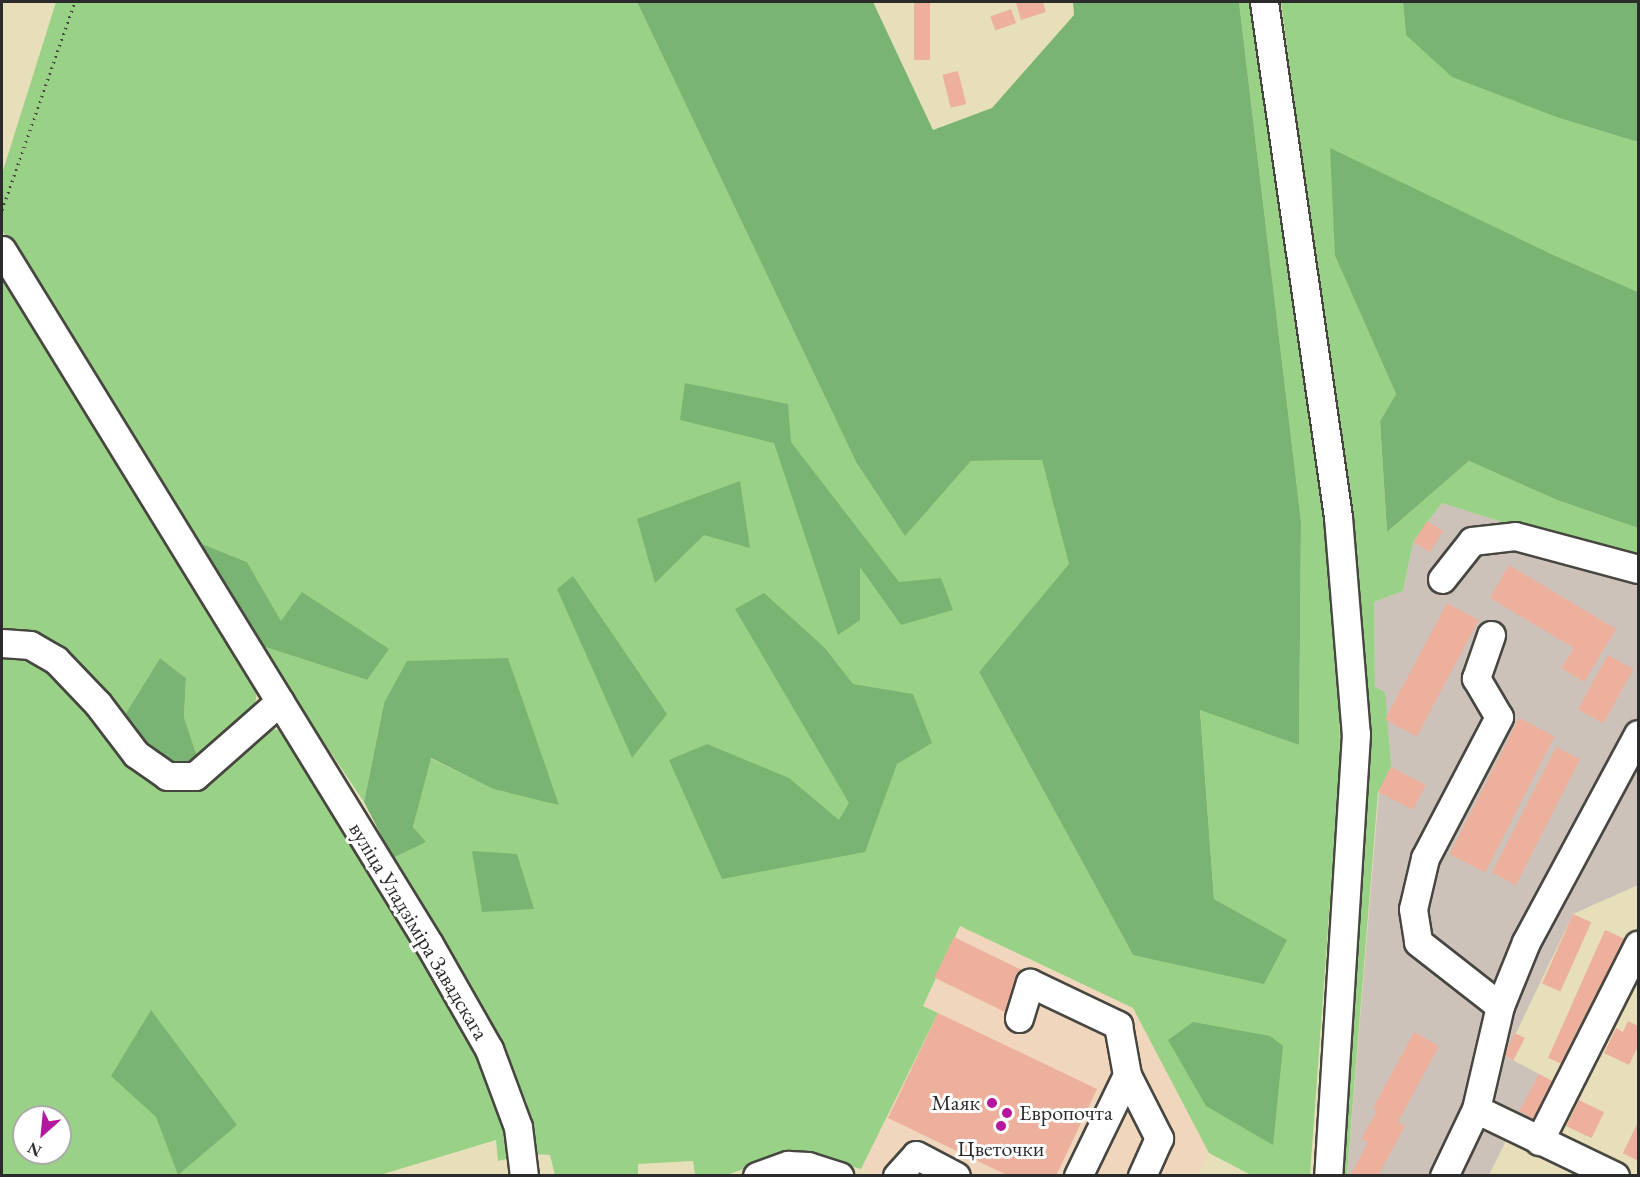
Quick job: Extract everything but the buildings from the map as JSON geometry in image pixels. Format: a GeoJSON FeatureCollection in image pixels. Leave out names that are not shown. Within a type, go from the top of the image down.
{"type":"FeatureCollection","features":[{"type":"Feature","properties":{"kind":"street"},"geometry":{"type":"LineString","coordinates":[[1264,2],[1338,517],[1356,735],[1328,1176]]}},
{"type":"Feature","properties":{"kind":"street","name":"вуліца Уладзіміра Завадскага"},"geometry":{"type":"LineString","coordinates":[[2,250],[280,701],[489,1049],[518,1127],[524,1176]]}},
{"type":"Feature","properties":{"kind":"street"},"geometry":{"type":"LineString","coordinates":[[1442,579],[1472,541],[1515,536],[1638,569]]}},
{"type":"Feature","properties":{"kind":"street"},"geometry":{"type":"LineString","coordinates":[[1491,635],[1476,678],[1499,717],[1425,858],[1413,909],[1418,942],[1500,1006]]}},
{"type":"Feature","properties":{"kind":"street"},"geometry":{"type":"LineString","coordinates":[[2,644],[30,645],[56,660],[98,704],[136,754],[167,776],[195,776],[280,701]]}},
{"type":"Feature","properties":{"kind":"street"},"geometry":{"type":"LineString","coordinates":[[1444,1176],[1476,1109],[1500,1006],[1526,942],[1638,734]]}},
{"type":"Feature","properties":{"kind":"street"},"geometry":{"type":"LineString","coordinates":[[1539,1141],[1638,945]]}},
{"type":"Feature","properties":{"kind":"street"},"geometry":{"type":"LineString","coordinates":[[1019,1018],[1030,982],[1118,1025],[1127,1076],[1159,1138],[1142,1176]]}},
{"type":"Feature","properties":{"kind":"street"},"geometry":{"type":"LineString","coordinates":[[1078,1176],[1127,1076]]}},
{"type":"Feature","properties":{"kind":"street"},"geometry":{"type":"LineString","coordinates":[[1476,1109],[1615,1176]]}},
{"type":"Feature","properties":{"kind":"street"},"geometry":{"type":"LineString","coordinates":[[897,1176],[916,1155],[956,1176]]}},
{"type":"Feature","properties":{"kind":"street"},"geometry":{"type":"LineString","coordinates":[[757,1176],[788,1165],[839,1176]]}},
{"type":"Feature","properties":{"kind":"path"},"geometry":{"type":"LineString","coordinates":[[2,210],[75,2]]}},
{"type":"Feature","properties":{"kind":"shaded area"},"geometry":{"type":"Polygon","coordinates":[[[1442,503],[1638,565],[1638,885],[1573,914],[1505,1056],[1556,1083],[1537,1121],[1520,1113],[1489,1175],[1347,1176],[1385,719],[1385,692],[1375,688],[1374,602],[1403,591],[1413,542],[1442,503]]]}},
{"type":"Feature","properties":{"kind":"shaded area"},"geometry":{"type":"Polygon","coordinates":[[[960,926],[1133,1008],[1209,1153],[1197,1176],[875,1176],[861,1169],[937,1014],[923,1007],[960,926]]]}},
{"type":"Feature","properties":{"kind":"green space"},"geometry":{"type":"Polygon","coordinates":[[[56,2],[637,2],[856,462],[905,535],[971,461],[1042,460],[1070,564],[979,672],[1133,955],[1286,940],[1214,899],[1200,709],[1299,745],[1301,521],[1239,2],[1257,2],[1318,462],[1339,659],[1340,764],[1310,1175],[1251,1175],[1209,1153],[1133,1008],[960,926],[923,1006],[938,1013],[861,1169],[791,1151],[727,1175],[695,1175],[693,1161],[638,1164],[638,1175],[555,1175],[550,1155],[536,1154],[527,1103],[491,1021],[393,858],[425,842],[413,827],[430,758],[493,789],[558,804],[384,703],[364,802],[259,645],[367,680],[281,622],[247,562],[190,539],[2,230],[2,174],[56,2]]]}},
{"type":"Feature","properties":{"kind":"green space"},"geometry":{"type":"Polygon","coordinates":[[[637,2],[873,2],[933,130],[992,108],[1074,15],[1073,2],[1239,2],[1301,521],[1299,745],[1200,710],[1214,899],[1287,940],[1264,984],[1133,955],[979,672],[1069,564],[1042,460],[971,461],[905,536],[856,462],[637,2]]]}},
{"type":"Feature","properties":{"kind":"green space"},"geometry":{"type":"Polygon","coordinates":[[[1281,2],[1403,2],[1406,35],[1562,119],[1638,142],[1638,292],[1549,253],[1335,256],[1396,394],[1380,421],[1387,532],[1469,461],[1557,500],[1638,528],[1638,565],[1442,503],[1413,542],[1403,591],[1374,602],[1375,687],[1385,692],[1391,767],[1378,792],[1347,1175],[1340,1175],[1365,716],[1360,600],[1281,2]]]}},
{"type":"Feature","properties":{"kind":"green space"},"geometry":{"type":"Polygon","coordinates":[[[1403,2],[1638,2],[1638,142],[1562,119],[1452,77],[1406,35],[1403,2]]]}},
{"type":"Feature","properties":{"kind":"green space"},"geometry":{"type":"Polygon","coordinates":[[[1330,148],[1549,253],[1638,292],[1638,528],[1557,500],[1469,461],[1387,532],[1380,421],[1396,394],[1335,256],[1330,148]]]}},
{"type":"Feature","properties":{"kind":"green space"},"geometry":{"type":"Polygon","coordinates":[[[2,268],[258,687],[254,710],[198,759],[184,717],[186,678],[160,658],[123,718],[2,632],[2,268]]]}},
{"type":"Feature","properties":{"kind":"green space"},"geometry":{"type":"Polygon","coordinates":[[[685,383],[788,404],[791,442],[899,582],[941,578],[953,610],[901,625],[860,567],[860,620],[838,635],[774,443],[680,420],[685,383]]]}},
{"type":"Feature","properties":{"kind":"green space"},"geometry":{"type":"Polygon","coordinates":[[[740,481],[750,548],[704,535],[655,583],[637,519],[740,481]]]}},
{"type":"Feature","properties":{"kind":"green space"},"geometry":{"type":"Polygon","coordinates":[[[190,539],[247,562],[281,621],[302,592],[389,649],[367,680],[259,645],[190,539]]]}},
{"type":"Feature","properties":{"kind":"green space"},"geometry":{"type":"Polygon","coordinates":[[[573,576],[667,714],[632,758],[557,589],[573,576]]]}},
{"type":"Feature","properties":{"kind":"green space"},"geometry":{"type":"Polygon","coordinates":[[[764,593],[824,647],[853,684],[913,694],[932,743],[897,764],[865,852],[722,879],[669,760],[707,744],[789,778],[839,820],[849,803],[735,609],[764,593]]]}},
{"type":"Feature","properties":{"kind":"green space"},"geometry":{"type":"Polygon","coordinates":[[[2,653],[27,653],[63,675],[165,785],[266,728],[289,732],[468,1037],[506,1127],[510,1158],[498,1161],[496,1140],[380,1175],[2,1175],[2,653]]]}},
{"type":"Feature","properties":{"kind":"green space"},"geometry":{"type":"Polygon","coordinates":[[[160,658],[186,678],[184,717],[198,759],[176,764],[148,750],[123,718],[160,658]]]}},
{"type":"Feature","properties":{"kind":"green space"},"geometry":{"type":"Polygon","coordinates":[[[508,658],[559,805],[493,789],[431,758],[413,827],[426,842],[393,858],[364,802],[384,703],[407,661],[508,658]]]}},
{"type":"Feature","properties":{"kind":"green space"},"geometry":{"type":"Polygon","coordinates":[[[472,851],[517,854],[534,909],[482,912],[472,851]]]}},
{"type":"Feature","properties":{"kind":"green space"},"geometry":{"type":"Polygon","coordinates":[[[151,1010],[237,1125],[178,1175],[156,1117],[111,1076],[151,1010]]]}},
{"type":"Feature","properties":{"kind":"green space"},"geometry":{"type":"Polygon","coordinates":[[[1193,1022],[1270,1036],[1283,1046],[1273,1145],[1206,1106],[1168,1040],[1193,1022]]]}},
{"type":"Feature","properties":{"kind":"place","name":"Маяк"},"geometry":{"type":"Point","coordinates":[992,1103]}},
{"type":"Feature","properties":{"kind":"place","name":"Европочта"},"geometry":{"type":"Point","coordinates":[1007,1113]}},
{"type":"Feature","properties":{"kind":"place","name":"Цветочки"},"geometry":{"type":"Point","coordinates":[1001,1126]}}]}
